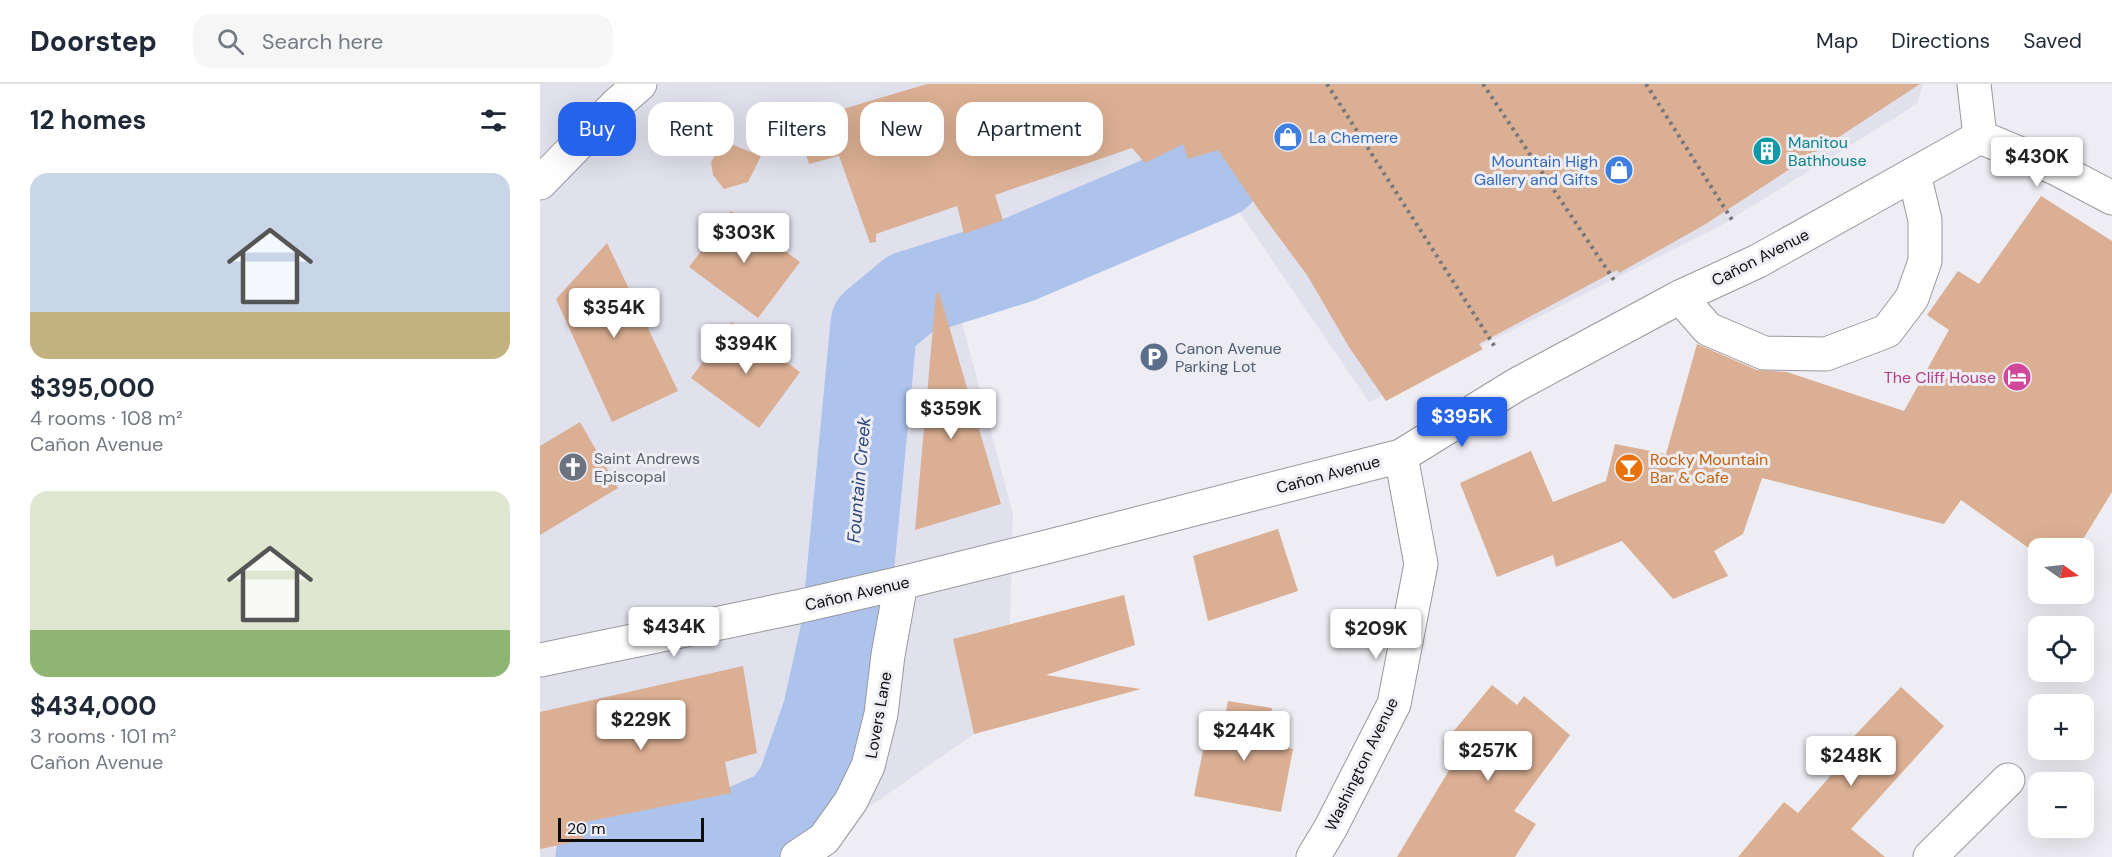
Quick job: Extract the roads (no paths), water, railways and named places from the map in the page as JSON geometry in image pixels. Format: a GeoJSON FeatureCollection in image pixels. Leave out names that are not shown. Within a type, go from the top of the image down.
{"type":"FeatureCollection","features":[{"type":"Feature","properties":{"kind":"street"},"geometry":{"type":"LineString","coordinates":[[540,183],[617,104],[640,84]]}},
{"type":"Feature","properties":{"kind":"street"},"geometry":{"type":"LineString","coordinates":[[1974,84],[1980,137],[2055,168],[2112,198]]}},
{"type":"Feature","properties":{"kind":"street","name":"Cañon Avenue"},"geometry":{"type":"LineString","coordinates":[[540,660],[797,607],[1073,541],[1401,456],[1516,385],[1680,297],[1758,261],[1980,137]]}},
{"type":"Feature","properties":{"kind":"street"},"geometry":{"type":"LineString","coordinates":[[1680,297],[1708,329],[1764,353],[1826,354],[1887,331],[1912,298],[1925,261],[1925,220],[1914,174]]}},
{"type":"Feature","properties":{"kind":"street","name":"Washington Avenue"},"geometry":{"type":"LineString","coordinates":[[1313,857],[1330,829],[1394,704],[1421,564],[1401,456]]}},
{"type":"Feature","properties":{"kind":"street","name":"Lovers Lane"},"geometry":{"type":"LineString","coordinates":[[797,857],[824,839],[851,801],[868,766],[881,714],[888,655],[889,585]]}},
{"type":"Feature","properties":{"kind":"street"},"geometry":{"type":"LineString","coordinates":[[1930,857],[2008,780]]}},
{"type":"Feature","properties":{"kind":"waterway","name":"Fountain Creek"},"geometry":{"type":"LineString","coordinates":[[599,857],[738,831],[783,811],[800,787],[826,713],[845,627],[874,324],[910,294],[1018,260],[1218,175]]}},
{"type":"Feature","properties":{"kind":"place","name":"La Chemere"},"geometry":{"type":"Point","coordinates":[1288,137]}},
{"type":"Feature","properties":{"kind":"place","name":"Manitou Bathhouse"},"geometry":{"type":"Point","coordinates":[1767,151]}},
{"type":"Feature","properties":{"kind":"place","name":"Mountain High Gallery and Gifts"},"geometry":{"type":"Point","coordinates":[1619,170]}},
{"type":"Feature","properties":{"kind":"place","name":"Canon Avenue Parking Lot"},"geometry":{"type":"Point","coordinates":[1154,357]}},
{"type":"Feature","properties":{"kind":"place","name":"The Cliff House"},"geometry":{"type":"Point","coordinates":[2017,377]}},
{"type":"Feature","properties":{"kind":"place","name":"Saint Andrews Episcopal"},"geometry":{"type":"Point","coordinates":[573,467]}},
{"type":"Feature","properties":{"kind":"place","name":"Rocky Mountain Bar & Cafe"},"geometry":{"type":"Point","coordinates":[1629,468]}}]}
